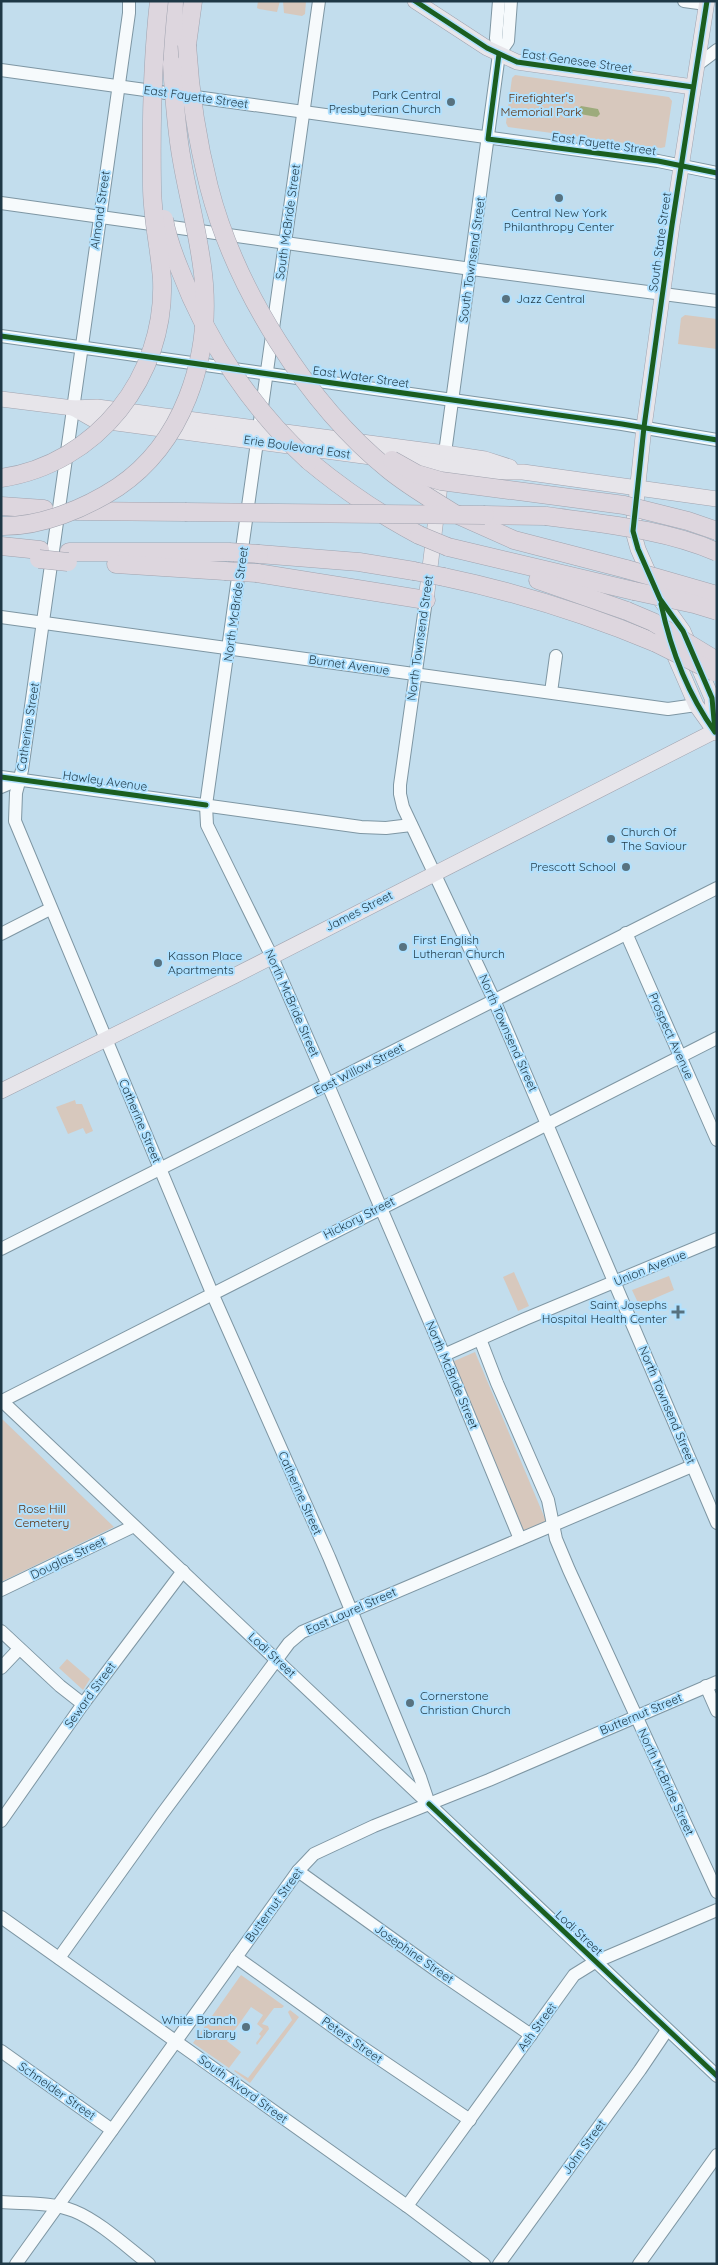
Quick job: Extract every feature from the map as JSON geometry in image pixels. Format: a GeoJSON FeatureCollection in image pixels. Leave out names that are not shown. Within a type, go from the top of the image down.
{"type":"FeatureCollection","features":[{"type":"Feature","properties":{"kind":"highway"},"geometry":{"type":"LineString","coordinates":[[1,478],[22,475],[48,466],[61,460],[94,437],[131,395],[150,361],[159,323],[162,281],[153,206],[151,89],[159,1]]}},
{"type":"Feature","properties":{"kind":"highway"},"geometry":{"type":"LineString","coordinates":[[1,526],[25,524],[79,509],[97,501],[133,476],[153,455],[169,433],[179,416],[196,376],[203,338],[205,311],[204,283],[181,160],[174,100],[172,64],[174,1]]}},
{"type":"Feature","properties":{"kind":"highway"},"geometry":{"type":"LineString","coordinates":[[186,1],[187,45],[192,100],[198,136],[209,187],[229,245],[252,294],[304,382],[344,427],[388,469],[455,514],[514,540],[717,595]]}},
{"type":"Feature","properties":{"kind":"highway"},"geometry":{"type":"LineString","coordinates":[[187,45],[193,1]]}},
{"type":"Feature","properties":{"kind":"highway"},"geometry":{"type":"LineString","coordinates":[[153,154],[166,234],[195,309],[238,380],[270,421],[309,461],[344,489],[380,514],[419,535],[627,611],[653,622],[717,661]]}},
{"type":"Feature","properties":{"kind":"highway"},"geometry":{"type":"LineString","coordinates":[[344,427],[403,467],[441,482],[624,504],[717,530]]}},
{"type":"Feature","properties":{"kind":"highway"},"geometry":{"type":"LineString","coordinates":[[1,506],[76,511],[546,516],[647,523],[717,541]]}},
{"type":"Feature","properties":{"kind":"highway"},"geometry":{"type":"LineString","coordinates":[[546,516],[618,526],[681,539],[717,552]]}},
{"type":"Feature","properties":{"kind":"highway"},"geometry":{"type":"LineString","coordinates":[[1,546],[39,555]]}},
{"type":"Feature","properties":{"kind":"highway"},"geometry":{"type":"LineString","coordinates":[[448,547],[686,602],[717,612]]}},
{"type":"Feature","properties":{"kind":"highway"},"geometry":{"type":"LineString","coordinates":[[68,557],[229,552],[359,562],[414,571],[473,583],[616,627],[659,649],[717,683]]}},
{"type":"Feature","properties":{"kind":"highway"},"geometry":{"type":"LineString","coordinates":[[1,556],[39,555],[257,573],[426,600]]}},
{"type":"Feature","properties":{"kind":"highway"},"geometry":{"type":"LineString","coordinates":[[659,649],[717,673]]}},
{"type":"Feature","properties":{"kind":"main road","name":"East Genesee Street"},"geometry":{"type":"LineString","coordinates":[[415,1],[499,54],[519,63],[693,87]]}},
{"type":"Feature","properties":{"kind":"main road","name":"South State Street"},"geometry":{"type":"LineString","coordinates":[[660,599],[634,539],[633,518],[662,294],[707,3]]}},
{"type":"Feature","properties":{"kind":"main road","name":"Erie Boulevard East"},"geometry":{"type":"LineString","coordinates":[[1,399],[73,408],[94,420],[259,436],[444,460],[485,459],[523,472],[717,500]]}},
{"type":"Feature","properties":{"kind":"main road","name":"North Townsend Street"},"geometry":{"type":"LineString","coordinates":[[426,600],[444,460]]}},
{"type":"Feature","properties":{"kind":"main road"},"geometry":{"type":"LineString","coordinates":[[660,599],[674,657],[696,705],[716,732]]}},
{"type":"Feature","properties":{"kind":"main road"},"geometry":{"type":"LineString","coordinates":[[660,599],[683,630],[712,698],[716,732]]}},
{"type":"Feature","properties":{"kind":"main road","name":"James Street"},"geometry":{"type":"LineString","coordinates":[[1,1092],[716,732]]}},
{"type":"Feature","properties":{"kind":"street","name":"South McBride Street"},"geometry":{"type":"LineString","coordinates":[[259,436],[320,1]]}},
{"type":"Feature","properties":{"kind":"street","name":"South Townsend Street"},"geometry":{"type":"LineString","coordinates":[[444,460],[499,54],[496,38],[499,1]]}},
{"type":"Feature","properties":{"kind":"street","name":"South Townsend Street"},"geometry":{"type":"LineString","coordinates":[[499,54],[508,42],[511,1]]}},
{"type":"Feature","properties":{"kind":"street"},"geometry":{"type":"LineString","coordinates":[[684,1],[707,3]]}},
{"type":"Feature","properties":{"kind":"street","name":"Almond Street"},"geometry":{"type":"LineString","coordinates":[[73,408],[130,5]]}},
{"type":"Feature","properties":{"kind":"street"},"geometry":{"type":"LineString","coordinates":[[697,65],[717,50]]}},
{"type":"Feature","properties":{"kind":"street","name":"East Fayette Street"},"geometry":{"type":"LineString","coordinates":[[1,70],[681,166],[717,173]]}},
{"type":"Feature","properties":{"kind":"street"},"geometry":{"type":"LineString","coordinates":[[1,203],[471,269],[717,301]]}},
{"type":"Feature","properties":{"kind":"street","name":"East Water Street"},"geometry":{"type":"LineString","coordinates":[[1,336],[644,427],[717,440]]}},
{"type":"Feature","properties":{"kind":"street","name":"Catherine Street"},"geometry":{"type":"LineString","coordinates":[[73,408],[44,623],[20,779],[15,798],[15,821],[50,909],[212,1293],[351,1610],[413,1760],[429,1804]]}},
{"type":"Feature","properties":{"kind":"street","name":"North McBride Street"},"geometry":{"type":"LineString","coordinates":[[259,436],[206,805],[207,825],[271,955],[328,1085],[444,1355],[520,1539]]}},
{"type":"Feature","properties":{"kind":"street","name":"North Townsend Street"},"geometry":{"type":"LineString","coordinates":[[426,600],[400,794],[411,825],[435,872],[494,1000],[548,1124],[717,1523]]}},
{"type":"Feature","properties":{"kind":"street","name":"Burnet Avenue"},"geometry":{"type":"LineString","coordinates":[[1,617],[668,709],[696,705]]}},
{"type":"Feature","properties":{"kind":"street"},"geometry":{"type":"LineString","coordinates":[[551,692],[556,656]]}},
{"type":"Feature","properties":{"kind":"street","name":"Hawley Avenue"},"geometry":{"type":"LineString","coordinates":[[1,777],[361,827],[386,828],[411,825]]}},
{"type":"Feature","properties":{"kind":"street"},"geometry":{"type":"LineString","coordinates":[[1,788],[20,779]]}},
{"type":"Feature","properties":{"kind":"street","name":"East Willow Street"},"geometry":{"type":"LineString","coordinates":[[1,1249],[717,888]]}},
{"type":"Feature","properties":{"kind":"street"},"geometry":{"type":"LineString","coordinates":[[1,934],[50,909]]}},
{"type":"Feature","properties":{"kind":"street","name":"Prospect Avenue"},"geometry":{"type":"LineString","coordinates":[[626,933],[717,1140]]}},
{"type":"Feature","properties":{"kind":"street","name":"Hickory Street"},"geometry":{"type":"LineString","coordinates":[[2,1400],[717,1038]]}},
{"type":"Feature","properties":{"kind":"street","name":"Union Avenue"},"geometry":{"type":"LineString","coordinates":[[444,1355],[717,1239]]}},
{"type":"Feature","properties":{"kind":"street","name":"North McBride Street"},"geometry":{"type":"LineString","coordinates":[[480,1339],[548,1500],[556,1539],[569,1570],[717,1892]]}},
{"type":"Feature","properties":{"kind":"street","name":"Lodi Street"},"geometry":{"type":"LineString","coordinates":[[2,1400],[717,2076]]}},
{"type":"Feature","properties":{"kind":"street","name":"East Laurel Street"},"geometry":{"type":"LineString","coordinates":[[59,1958],[162,1814],[276,1660],[289,1643],[302,1632],[692,1466]]}},
{"type":"Feature","properties":{"kind":"street","name":"Douglas Street"},"geometry":{"type":"LineString","coordinates":[[1,1590],[134,1526]]}},
{"type":"Feature","properties":{"kind":"street","name":"Seward Street"},"geometry":{"type":"LineString","coordinates":[[1,1821],[83,1704],[183,1571]]}},
{"type":"Feature","properties":{"kind":"street"},"geometry":{"type":"LineString","coordinates":[[1,1631],[83,1704]]}},
{"type":"Feature","properties":{"kind":"street"},"geometry":{"type":"LineString","coordinates":[[1,1668],[19,1649]]}},
{"type":"Feature","properties":{"kind":"street"},"geometry":{"type":"LineString","coordinates":[[712,1684],[717,1711]]}},
{"type":"Feature","properties":{"kind":"street","name":"Butternut Street"},"geometry":{"type":"LineString","coordinates":[[16,2264],[298,1871],[314,1854],[374,1826],[712,1684]]}},
{"type":"Feature","properties":{"kind":"street"},"geometry":{"type":"LineString","coordinates":[[395,1772],[413,1760]]}},
{"type":"Feature","properties":{"kind":"street","name":"Josephine Street"},"geometry":{"type":"LineString","coordinates":[[298,1871],[440,1973],[531,2035]]}},
{"type":"Feature","properties":{"kind":"street","name":"Ash Street"},"geometry":{"type":"LineString","coordinates":[[407,2206],[574,1975],[595,1962],[717,1910]]}},
{"type":"Feature","properties":{"kind":"street","name":"South Alvord Street"},"geometry":{"type":"LineString","coordinates":[[1,1917],[407,2206],[484,2264]]}},
{"type":"Feature","properties":{"kind":"street","name":"Peters Street"},"geometry":{"type":"LineString","coordinates":[[236,1957],[350,2039],[470,2120]]}},
{"type":"Feature","properties":{"kind":"street","name":"John Street"},"geometry":{"type":"LineString","coordinates":[[499,2264],[667,2030]]}},
{"type":"Feature","properties":{"kind":"street","name":"Schneider Street"},"geometry":{"type":"LineString","coordinates":[[1,2051],[112,2130]]}},
{"type":"Feature","properties":{"kind":"street"},"geometry":{"type":"LineString","coordinates":[[639,2264],[717,2155]]}},
{"type":"Feature","properties":{"kind":"street"},"geometry":{"type":"LineString","coordinates":[[1,2202],[57,2206],[88,2218],[147,2263]]}},
{"type":"Feature","properties":{"kind":"green space"},"geometry":{"type":"Polygon","coordinates":[[[258,1],[280,1],[277,12],[257,8],[258,1]]]}},
{"type":"Feature","properties":{"kind":"green space"},"geometry":{"type":"Polygon","coordinates":[[[283,1],[306,1],[305,14],[302,16],[284,13],[283,1]]]}},
{"type":"Feature","properties":{"kind":"green space","name":"Firefighter's Memorial Park"},"geometry":{"type":"Polygon","coordinates":[[[515,75],[669,97],[672,101],[665,147],[508,127],[506,123],[512,78],[515,75]]]}},
{"type":"Feature","properties":{"kind":"green space"},"geometry":{"type":"Polygon","coordinates":[[[685,315],[717,319],[717,349],[678,344],[681,318],[685,315]]]}},
{"type":"Feature","properties":{"kind":"green space"},"geometry":{"type":"Polygon","coordinates":[[[75,1100],[76,1104],[82,1104],[93,1131],[86,1134],[83,1128],[68,1134],[56,1107],[75,1100]]]}},
{"type":"Feature","properties":{"kind":"green space"},"geometry":{"type":"Polygon","coordinates":[[[514,1272],[529,1306],[518,1311],[503,1277],[514,1272]]]}},
{"type":"Feature","properties":{"kind":"green space"},"geometry":{"type":"Polygon","coordinates":[[[669,1276],[674,1290],[646,1302],[641,1309],[632,1290],[669,1276]]]}},
{"type":"Feature","properties":{"kind":"green space"},"geometry":{"type":"Polygon","coordinates":[[[475,1352],[546,1521],[523,1531],[452,1362],[475,1352]]]}},
{"type":"Feature","properties":{"kind":"green space","name":"Rose Hill Cemetery"},"geometry":{"type":"Polygon","coordinates":[[[1,1418],[114,1527],[1,1582],[1,1418]]]}},
{"type":"Feature","properties":{"kind":"green space"},"geometry":{"type":"Polygon","coordinates":[[[67,1659],[90,1679],[83,1690],[59,1668],[67,1659]]]}},
{"type":"Feature","properties":{"kind":"green space"},"geometry":{"type":"Polygon","coordinates":[[[241,1975],[284,2006],[282,2008],[274,2008],[262,2024],[268,2026],[269,2029],[257,2045],[256,2043],[261,2036],[259,2034],[263,2029],[257,2024],[263,2015],[251,2007],[227,2041],[241,2052],[229,2068],[193,2043],[241,1975]]]}},
{"type":"Feature","properties":{"kind":"green space"},"geometry":{"type":"Polygon","coordinates":[[[290,2010],[299,2017],[250,2083],[234,2071],[248,2078],[292,2020],[288,2012],[290,2010]]]}},
{"type":"Feature","properties":{"kind":"shaded area"},"geometry":{"type":"Polygon","coordinates":[[[581,106],[598,109],[600,114],[597,117],[580,114],[577,111],[581,106]]]}},
{"type":"Feature","properties":{"kind":"cycle path"},"geometry":{"type":"LineString","coordinates":[[415,1],[487,48],[517,62],[693,87]]}},
{"type":"Feature","properties":{"kind":"cycle path"},"geometry":{"type":"LineString","coordinates":[[707,1],[672,225],[644,427],[633,531],[638,549],[660,599],[683,631],[712,698],[715,731]]}},
{"type":"Feature","properties":{"kind":"cycle path"},"geometry":{"type":"LineString","coordinates":[[499,54],[488,139],[658,161],[717,173]]}},
{"type":"Feature","properties":{"kind":"cycle path"},"geometry":{"type":"LineString","coordinates":[[1,336],[622,424],[717,440]]}},
{"type":"Feature","properties":{"kind":"cycle path"},"geometry":{"type":"LineString","coordinates":[[661,604],[681,671],[696,702],[715,732]]}},
{"type":"Feature","properties":{"kind":"cycle path"},"geometry":{"type":"LineString","coordinates":[[1,777],[206,805]]}},
{"type":"Feature","properties":{"kind":"cycle path"},"geometry":{"type":"LineString","coordinates":[[429,1804],[717,2076]]}},
{"type":"Feature","properties":{"kind":"place","name":"Park Central Presbyterian Church"},"geometry":{"type":"Point","coordinates":[451,102]}},
{"type":"Feature","properties":{"kind":"place","name":"Central New York Philanthropy Center"},"geometry":{"type":"Point","coordinates":[559,198]}},
{"type":"Feature","properties":{"kind":"place","name":"Jazz Central"},"geometry":{"type":"Point","coordinates":[506,299]}},
{"type":"Feature","properties":{"kind":"place","name":"Church Of The Saviour"},"geometry":{"type":"Point","coordinates":[611,839]}},
{"type":"Feature","properties":{"kind":"place","name":"Prescott School"},"geometry":{"type":"Point","coordinates":[626,867]}},
{"type":"Feature","properties":{"kind":"place","name":"First English Lutheran Church"},"geometry":{"type":"Point","coordinates":[403,947]}},
{"type":"Feature","properties":{"kind":"place","name":"Kasson Place Apartments"},"geometry":{"type":"Point","coordinates":[158,963]}},
{"type":"Feature","properties":{"kind":"place","name":"Saint Josephs Hospital Health Center"},"geometry":{"type":"Point","coordinates":[678,1312]}},
{"type":"Feature","properties":{"kind":"place","name":"Cornerstone Christian Church"},"geometry":{"type":"Point","coordinates":[410,1703]}},
{"type":"Feature","properties":{"kind":"place","name":"White Branch Library"},"geometry":{"type":"Point","coordinates":[246,2027]}}]}
